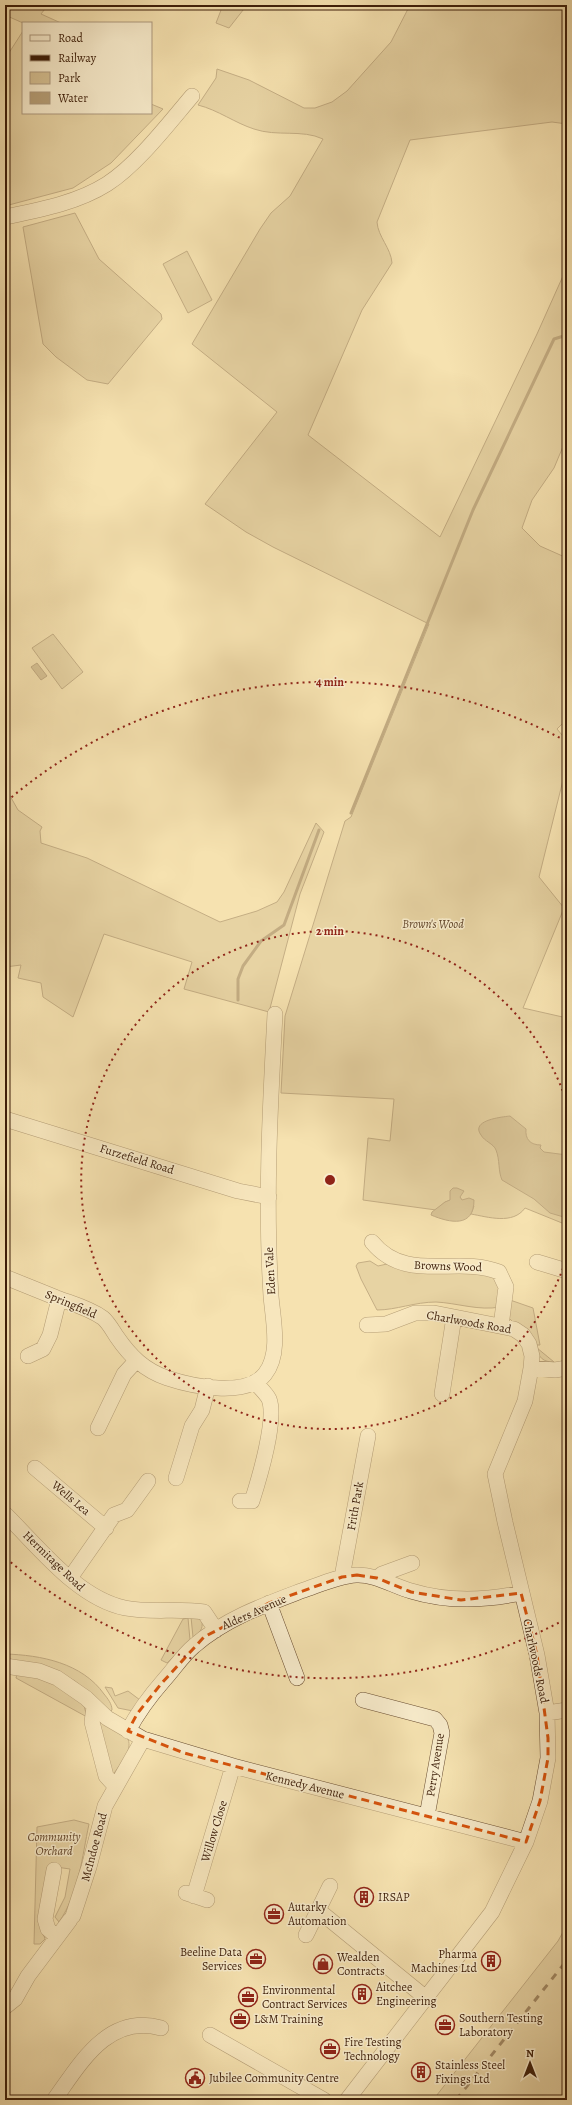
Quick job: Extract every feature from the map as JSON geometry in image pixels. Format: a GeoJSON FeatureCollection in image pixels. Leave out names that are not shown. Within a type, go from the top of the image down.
{"type":"FeatureCollection","features":[{"type":"Feature","properties":{"kind":"street"},"geometry":{"type":"LineString","coordinates":[[5,217],[70,201],[106,184],[125,170],[166,127],[192,96]]}},
{"type":"Feature","properties":{"kind":"street","name":"Eden Vale"},"geometry":{"type":"LineString","coordinates":[[255,1382],[265,1374],[271,1362],[274,1345],[269,1255],[269,1197],[275,1014]]}},
{"type":"Feature","properties":{"kind":"street","name":"Furzefield Road"},"geometry":{"type":"LineString","coordinates":[[5,1119],[238,1191],[269,1197]]}},
{"type":"Feature","properties":{"kind":"street","name":"Browns Wood"},"geometry":{"type":"LineString","coordinates":[[372,1242],[380,1252],[410,1266],[486,1267],[499,1272],[506,1287],[501,1326]]}},
{"type":"Feature","properties":{"kind":"street"},"geometry":{"type":"LineString","coordinates":[[536,1262],[567,1271]]}},
{"type":"Feature","properties":{"kind":"street","name":"Springfield"},"geometry":{"type":"LineString","coordinates":[[5,1277],[80,1306],[104,1319],[126,1351],[136,1361],[149,1370],[167,1378],[228,1389],[242,1387],[255,1382]]}},
{"type":"Feature","properties":{"kind":"street"},"geometry":{"type":"LineString","coordinates":[[28,1356],[44,1349],[50,1334],[59,1299]]}},
{"type":"Feature","properties":{"kind":"street","name":"Charlwoods Road"},"geometry":{"type":"LineString","coordinates":[[347,2100],[492,1912],[526,1842],[540,1801],[548,1758],[547,1713],[536,1655],[495,1474],[525,1401],[532,1368],[532,1356],[529,1344],[523,1335],[514,1329],[434,1313],[415,1313],[386,1324],[367,1325]]}},
{"type":"Feature","properties":{"kind":"street"},"geometry":{"type":"LineString","coordinates":[[442,1394],[454,1317]]}},
{"type":"Feature","properties":{"kind":"street"},"geometry":{"type":"LineString","coordinates":[[98,1428],[124,1374],[136,1361]]}},
{"type":"Feature","properties":{"kind":"street"},"geometry":{"type":"LineString","coordinates":[[532,1368],[555,1370],[567,1368]]}},
{"type":"Feature","properties":{"kind":"street"},"geometry":{"type":"LineString","coordinates":[[240,1501],[252,1501],[261,1474],[272,1417],[269,1398],[255,1382]]}},
{"type":"Feature","properties":{"kind":"street"},"geometry":{"type":"LineString","coordinates":[[176,1478],[192,1426],[202,1410],[208,1386]]}},
{"type":"Feature","properties":{"kind":"street","name":"Frith Park"},"geometry":{"type":"LineString","coordinates":[[342,1577],[368,1436]]}},
{"type":"Feature","properties":{"kind":"street","name":"Wells Lea"},"geometry":{"type":"LineString","coordinates":[[35,1468],[106,1528]]}},
{"type":"Feature","properties":{"kind":"street"},"geometry":{"type":"LineString","coordinates":[[70,1578],[114,1515],[127,1510],[148,1481]]}},
{"type":"Feature","properties":{"kind":"street","name":"Hermitage Road"},"geometry":{"type":"LineString","coordinates":[[5,1514],[70,1578],[92,1596],[104,1602],[126,1608],[204,1612],[216,1630]]}},
{"type":"Feature","properties":{"kind":"street"},"geometry":{"type":"LineString","coordinates":[[377,1578],[382,1574],[412,1563]]}},
{"type":"Feature","properties":{"kind":"street","name":"Alders Avenue"},"geometry":{"type":"LineString","coordinates":[[128,1732],[137,1714],[193,1646],[216,1630],[269,1603],[342,1577],[357,1575],[377,1578],[405,1590],[434,1597],[483,1600],[521,1593]]}},
{"type":"Feature","properties":{"kind":"street"},"geometry":{"type":"LineString","coordinates":[[269,1603],[297,1678]]}},
{"type":"Feature","properties":{"kind":"street","name":"Kennedy Avenue"},"geometry":{"type":"LineString","coordinates":[[5,1666],[39,1671],[57,1678],[72,1687],[106,1718],[128,1732],[143,1739],[233,1766],[526,1842]]}},
{"type":"Feature","properties":{"kind":"street","name":"Perry Avenue"},"geometry":{"type":"LineString","coordinates":[[363,1700],[435,1719],[440,1725],[442,1733],[427,1816]]}},
{"type":"Feature","properties":{"kind":"street"},"geometry":{"type":"LineString","coordinates":[[94,1707],[92,1722],[106,1776],[115,1786]]}},
{"type":"Feature","properties":{"kind":"street"},"geometry":{"type":"LineString","coordinates":[[547,1713],[567,1710]]}},
{"type":"Feature","properties":{"kind":"street","name":"McIndoe Road"},"geometry":{"type":"LineString","coordinates":[[5,2007],[15,1999],[28,1976],[72,1918],[89,1867],[98,1827],[105,1806],[143,1739]]}},
{"type":"Feature","properties":{"kind":"street","name":"Willow Close"},"geometry":{"type":"LineString","coordinates":[[196,1896],[233,1766]]}},
{"type":"Feature","properties":{"kind":"street"},"geometry":{"type":"LineString","coordinates":[[54,1870],[45,1919],[48,1929],[57,1937]]}},
{"type":"Feature","properties":{"kind":"street"},"geometry":{"type":"LineString","coordinates":[[306,1935],[330,1886]]}},
{"type":"Feature","properties":{"kind":"street"},"geometry":{"type":"LineString","coordinates":[[318,1910],[426,1998]]}},
{"type":"Feature","properties":{"kind":"street"},"geometry":{"type":"LineString","coordinates":[[54,2100],[82,2060],[96,2045],[108,2036],[136,2024],[147,2024],[161,2028]]}},
{"type":"Feature","properties":{"kind":"street"},"geometry":{"type":"LineString","coordinates":[[210,2036],[324,2100]]}},
{"type":"Feature","properties":{"kind":"highlighted area"},"geometry":{"type":"Polygon","coordinates":[[[357,1575],[377,1578],[411,1592],[461,1600],[521,1593],[537,1655],[548,1738],[548,1758],[540,1801],[526,1842],[184,1753],[128,1731],[137,1714],[161,1684],[204,1637],[269,1603],[342,1577],[357,1575]]]}},
{"type":"Feature","properties":{"kind":"green space"},"geometry":{"type":"Polygon","coordinates":[[[5,5],[48,5],[41,14],[59,22],[22,23],[5,15],[5,5]]]}},
{"type":"Feature","properties":{"kind":"green space"},"geometry":{"type":"Polygon","coordinates":[[[223,5],[247,5],[229,28],[216,23],[223,5]]]}},
{"type":"Feature","properties":{"kind":"green space","name":"Brown's Wood"},"geometry":{"type":"Polygon","coordinates":[[[410,5],[567,5],[567,124],[552,122],[410,140],[377,222],[392,263],[362,310],[308,435],[440,537],[537,334],[567,267],[567,374],[565,395],[567,437],[554,468],[532,500],[522,528],[540,546],[567,558],[567,719],[557,729],[567,741],[567,764],[539,877],[564,908],[523,1008],[567,1018],[567,1225],[525,1208],[514,1217],[507,1218],[492,1218],[471,1214],[474,1206],[462,1201],[460,1197],[445,1202],[436,1210],[363,1200],[368,1138],[390,1141],[394,1099],[281,1093],[285,1016],[345,821],[351,817],[429,624],[273,547],[246,532],[205,504],[277,412],[192,344],[260,229],[271,213],[290,196],[323,139],[307,134],[272,133],[254,129],[213,110],[198,105],[216,78],[217,69],[249,80],[304,108],[315,108],[332,102],[347,91],[391,42],[410,5]]]}},
{"type":"Feature","properties":{"kind":"green space"},"geometry":{"type":"Polygon","coordinates":[[[22,33],[22,114],[152,114],[152,104],[163,109],[111,163],[73,188],[5,206],[5,59],[22,33]]]}},
{"type":"Feature","properties":{"kind":"green space"},"geometry":{"type":"Polygon","coordinates":[[[75,213],[99,259],[161,314],[162,319],[108,384],[87,380],[56,357],[43,344],[23,227],[75,213]]]}},
{"type":"Feature","properties":{"kind":"green space"},"geometry":{"type":"Polygon","coordinates":[[[187,251],[212,300],[188,313],[163,264],[187,251]]]}},
{"type":"Feature","properties":{"kind":"green space"},"geometry":{"type":"Polygon","coordinates":[[[53,634],[83,672],[62,689],[32,648],[53,634]]]}},
{"type":"Feature","properties":{"kind":"green space"},"geometry":{"type":"Polygon","coordinates":[[[5,792],[9,794],[18,810],[42,827],[40,831],[41,843],[87,858],[220,922],[257,911],[277,902],[284,892],[316,823],[324,832],[300,894],[269,1012],[184,989],[192,962],[104,934],[73,1017],[43,997],[41,983],[18,978],[21,965],[5,967],[5,792]]]}},
{"type":"Feature","properties":{"kind":"green space"},"geometry":{"type":"Polygon","coordinates":[[[370,1261],[378,1266],[387,1264],[483,1269],[498,1276],[500,1307],[484,1308],[436,1302],[377,1310],[356,1266],[358,1263],[370,1261]]]}},
{"type":"Feature","properties":{"kind":"green space"},"geometry":{"type":"Polygon","coordinates":[[[510,1300],[533,1308],[540,1345],[535,1345],[509,1318],[510,1300]]]}},
{"type":"Feature","properties":{"kind":"green space"},"geometry":{"type":"Polygon","coordinates":[[[537,1348],[554,1362],[542,1359],[537,1348]]]}},
{"type":"Feature","properties":{"kind":"green space"},"geometry":{"type":"Polygon","coordinates":[[[191,1617],[197,1617],[202,1621],[202,1627],[198,1634],[193,1637],[191,1617]]]}},
{"type":"Feature","properties":{"kind":"green space"},"geometry":{"type":"Polygon","coordinates":[[[188,1618],[190,1640],[167,1663],[161,1660],[183,1619],[188,1618]]]}},
{"type":"Feature","properties":{"kind":"green space"},"geometry":{"type":"Polygon","coordinates":[[[5,1654],[33,1656],[60,1663],[72,1668],[95,1683],[108,1700],[112,1710],[110,1712],[75,1681],[59,1673],[5,1660],[5,1654]]]}},
{"type":"Feature","properties":{"kind":"green space"},"geometry":{"type":"Polygon","coordinates":[[[17,1674],[44,1680],[66,1691],[83,1702],[87,1717],[16,1678],[17,1674]]]}},
{"type":"Feature","properties":{"kind":"green space"},"geometry":{"type":"Polygon","coordinates":[[[105,1687],[112,1688],[115,1696],[128,1691],[140,1700],[133,1711],[118,1708],[105,1687]]]}},
{"type":"Feature","properties":{"kind":"green space"},"geometry":{"type":"Polygon","coordinates":[[[102,1720],[128,1739],[129,1744],[125,1758],[113,1775],[99,1721],[102,1720]]]}},
{"type":"Feature","properties":{"kind":"green space","name":"Community Orchard"},"geometry":{"type":"Polygon","coordinates":[[[74,1820],[89,1824],[82,1862],[75,1887],[66,1911],[59,1922],[55,1917],[65,1897],[70,1869],[49,1866],[41,1927],[45,1939],[40,1944],[34,1944],[37,1827],[74,1820]]]}},
{"type":"Feature","properties":{"kind":"green space"},"geometry":{"type":"Polygon","coordinates":[[[567,1925],[567,2100],[433,2100],[558,1941],[567,1925]]]}},
{"type":"Feature","properties":{"kind":"water"},"geometry":{"type":"Polygon","coordinates":[[[37,663],[47,676],[41,680],[31,667],[37,663]]]}},
{"type":"Feature","properties":{"kind":"water"},"geometry":{"type":"Polygon","coordinates":[[[510,1116],[526,1129],[526,1136],[529,1141],[537,1145],[541,1145],[540,1148],[544,1152],[567,1155],[567,1218],[550,1213],[534,1199],[502,1180],[496,1150],[482,1137],[479,1130],[480,1126],[488,1120],[510,1116]]]}},
{"type":"Feature","properties":{"kind":"water"},"geometry":{"type":"Polygon","coordinates":[[[453,1188],[464,1191],[460,1197],[462,1200],[469,1198],[474,1200],[473,1209],[470,1215],[460,1221],[453,1221],[431,1215],[432,1212],[450,1200],[450,1191],[453,1188]]]}},
{"type":"Feature","properties":{"kind":"waterway"},"geometry":{"type":"LineString","coordinates":[[351,813],[473,510],[554,339],[567,335]]}},
{"type":"Feature","properties":{"kind":"waterway"},"geometry":{"type":"LineString","coordinates":[[238,1000],[238,979],[243,966],[261,941],[284,925],[319,830]]}},
{"type":"Feature","properties":{"kind":"railway"},"geometry":{"type":"LineString","coordinates":[[456,2100],[567,1960]]}},
{"type":"Feature","properties":{"kind":"place","name":"IRSAP"},"geometry":{"type":"Point","coordinates":[364,1897]}},
{"type":"Feature","properties":{"kind":"place","name":"Autarky Automation"},"geometry":{"type":"Point","coordinates":[274,1914]}},
{"type":"Feature","properties":{"kind":"place","name":"Beeline Data Services"},"geometry":{"type":"Point","coordinates":[256,1959]}},
{"type":"Feature","properties":{"kind":"place","name":"Pharma Machines Ltd"},"geometry":{"type":"Point","coordinates":[491,1961]}},
{"type":"Feature","properties":{"kind":"place","name":"Wealden Contracts"},"geometry":{"type":"Point","coordinates":[323,1964]}},
{"type":"Feature","properties":{"kind":"place","name":"Aitchee Engineering"},"geometry":{"type":"Point","coordinates":[362,1994]}},
{"type":"Feature","properties":{"kind":"place","name":"Environmental Contract Services"},"geometry":{"type":"Point","coordinates":[248,1997]}},
{"type":"Feature","properties":{"kind":"place","name":"L&M Training"},"geometry":{"type":"Point","coordinates":[240,2019]}},
{"type":"Feature","properties":{"kind":"place","name":"Southern Testing Laboratory"},"geometry":{"type":"Point","coordinates":[445,2025]}},
{"type":"Feature","properties":{"kind":"place","name":"Fire Testing Technology"},"geometry":{"type":"Point","coordinates":[330,2049]}},
{"type":"Feature","properties":{"kind":"place","name":"Stainless Steel Fixings Ltd"},"geometry":{"type":"Point","coordinates":[421,2072]}},
{"type":"Feature","properties":{"kind":"place","name":"Jubilee Community Centre"},"geometry":{"type":"Point","coordinates":[195,2078]}}]}
